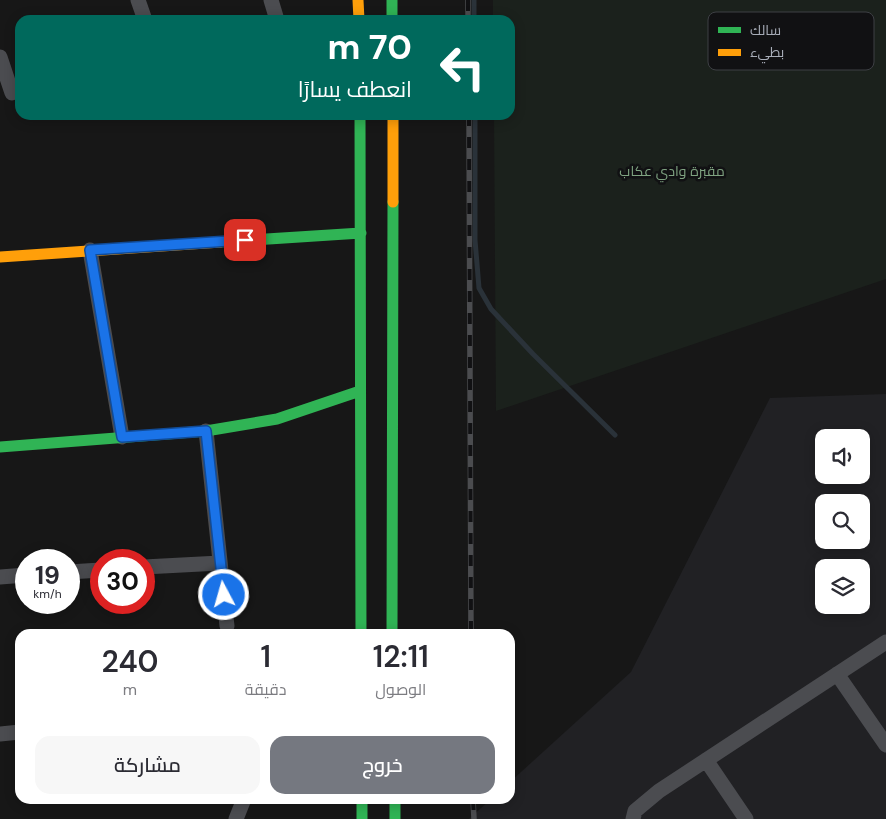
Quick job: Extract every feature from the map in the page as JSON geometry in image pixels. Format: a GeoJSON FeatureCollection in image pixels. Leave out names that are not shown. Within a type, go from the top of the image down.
{"type":"FeatureCollection","features":[{"type":"Feature","properties":{"kind":"main road"},"geometry":{"type":"LineString","coordinates":[[358,0],[358,15]]}},
{"type":"Feature","properties":{"kind":"main road"},"geometry":{"type":"LineString","coordinates":[[392,0],[392,15]]}},
{"type":"Feature","properties":{"kind":"main road"},"geometry":{"type":"LineString","coordinates":[[360,120],[361,629]]}},
{"type":"Feature","properties":{"kind":"main road"},"geometry":{"type":"LineString","coordinates":[[392,629],[393,120]]}},
{"type":"Feature","properties":{"kind":"main road"},"geometry":{"type":"LineString","coordinates":[[0,257],[361,233]]}},
{"type":"Feature","properties":{"kind":"main road"},"geometry":{"type":"LineString","coordinates":[[0,447],[206,431],[277,419],[360,391]]}},
{"type":"Feature","properties":{"kind":"main road"},"geometry":{"type":"LineString","coordinates":[[362,804],[362,819]]}},
{"type":"Feature","properties":{"kind":"main road"},"geometry":{"type":"LineString","coordinates":[[394,804],[395,819]]}},
{"type":"Feature","properties":{"kind":"street"},"geometry":{"type":"LineString","coordinates":[[138,0],[143,15]]}},
{"type":"Feature","properties":{"kind":"street"},"geometry":{"type":"LineString","coordinates":[[271,0],[276,15]]}},
{"type":"Feature","properties":{"kind":"street"},"geometry":{"type":"LineString","coordinates":[[0,57],[11,93]]}},
{"type":"Feature","properties":{"kind":"street"},"geometry":{"type":"LineString","coordinates":[[90,250],[122,437]]}},
{"type":"Feature","properties":{"kind":"street"},"geometry":{"type":"LineString","coordinates":[[206,431],[227,626]]}},
{"type":"Feature","properties":{"kind":"street"},"geometry":{"type":"LineString","coordinates":[[155,567],[220,563]]}},
{"type":"Feature","properties":{"kind":"street"},"geometry":{"type":"LineString","coordinates":[[0,577],[15,576]]}},
{"type":"Feature","properties":{"kind":"street"},"geometry":{"type":"LineString","coordinates":[[633,819],[635,811],[659,791],[886,642]]}},
{"type":"Feature","properties":{"kind":"street"},"geometry":{"type":"LineString","coordinates":[[837,674],[886,745]]}},
{"type":"Feature","properties":{"kind":"street"},"geometry":{"type":"LineString","coordinates":[[0,734],[15,732]]}},
{"type":"Feature","properties":{"kind":"street"},"geometry":{"type":"LineString","coordinates":[[706,760],[746,819]]}},
{"type":"Feature","properties":{"kind":"street"},"geometry":{"type":"LineString","coordinates":[[236,819],[242,804]]}},
{"type":"Feature","properties":{"kind":"shaded area"},"geometry":{"type":"Polygon","coordinates":[[[886,394],[886,819],[469,819],[486,804],[515,804],[515,777],[631,672],[770,398],[886,394]]]}},
{"type":"Feature","properties":{"kind":"green space","name":"مقبرة وادي عكاب"},"geometry":{"type":"Polygon","coordinates":[[[493,0],[886,0],[886,279],[496,411],[494,120],[515,120],[515,15],[493,15],[493,0]]]}},
{"type":"Feature","properties":{"kind":"waterway"},"geometry":{"type":"LineString","coordinates":[[474,0],[474,15]]}},
{"type":"Feature","properties":{"kind":"waterway"},"geometry":{"type":"LineString","coordinates":[[475,120],[475,240],[479,288],[491,309],[533,354],[615,435]]}},
{"type":"Feature","properties":{"kind":"railway"},"geometry":{"type":"LineString","coordinates":[[468,0],[468,15]]}},
{"type":"Feature","properties":{"kind":"railway"},"geometry":{"type":"LineString","coordinates":[[469,120],[471,629]]}},
{"type":"Feature","properties":{"kind":"railway"},"geometry":{"type":"LineString","coordinates":[[473,804],[474,819]]}},
{"type":"Feature","properties":{"kind":"traffic: fast"},"geometry":{"type":"LineString","coordinates":[[392,0],[392,15]]}},
{"type":"Feature","properties":{"kind":"traffic: fast"},"geometry":{"type":"LineString","coordinates":[[360,120],[361,629]]}},
{"type":"Feature","properties":{"kind":"traffic: fast"},"geometry":{"type":"LineString","coordinates":[[392,629],[393,202]]}},
{"type":"Feature","properties":{"kind":"traffic: fast"},"geometry":{"type":"LineString","coordinates":[[221,242],[361,233]]}},
{"type":"Feature","properties":{"kind":"traffic: fast"},"geometry":{"type":"LineString","coordinates":[[0,447],[206,431],[277,419],[360,391]]}},
{"type":"Feature","properties":{"kind":"traffic: fast"},"geometry":{"type":"LineString","coordinates":[[362,804],[362,819]]}},
{"type":"Feature","properties":{"kind":"traffic: fast"},"geometry":{"type":"LineString","coordinates":[[395,804],[395,819]]}},
{"type":"Feature","properties":{"kind":"traffic: slow"},"geometry":{"type":"LineString","coordinates":[[358,0],[359,15]]}},
{"type":"Feature","properties":{"kind":"traffic: slow"},"geometry":{"type":"LineString","coordinates":[[393,120],[393,202]]}},
{"type":"Feature","properties":{"kind":"traffic: slow"},"geometry":{"type":"LineString","coordinates":[[0,257],[221,242]]}},
{"type":"Feature","properties":{"kind":"route"},"geometry":{"type":"LineString","coordinates":[[224,595],[206,431],[122,437],[90,250],[245,240]]}}]}
